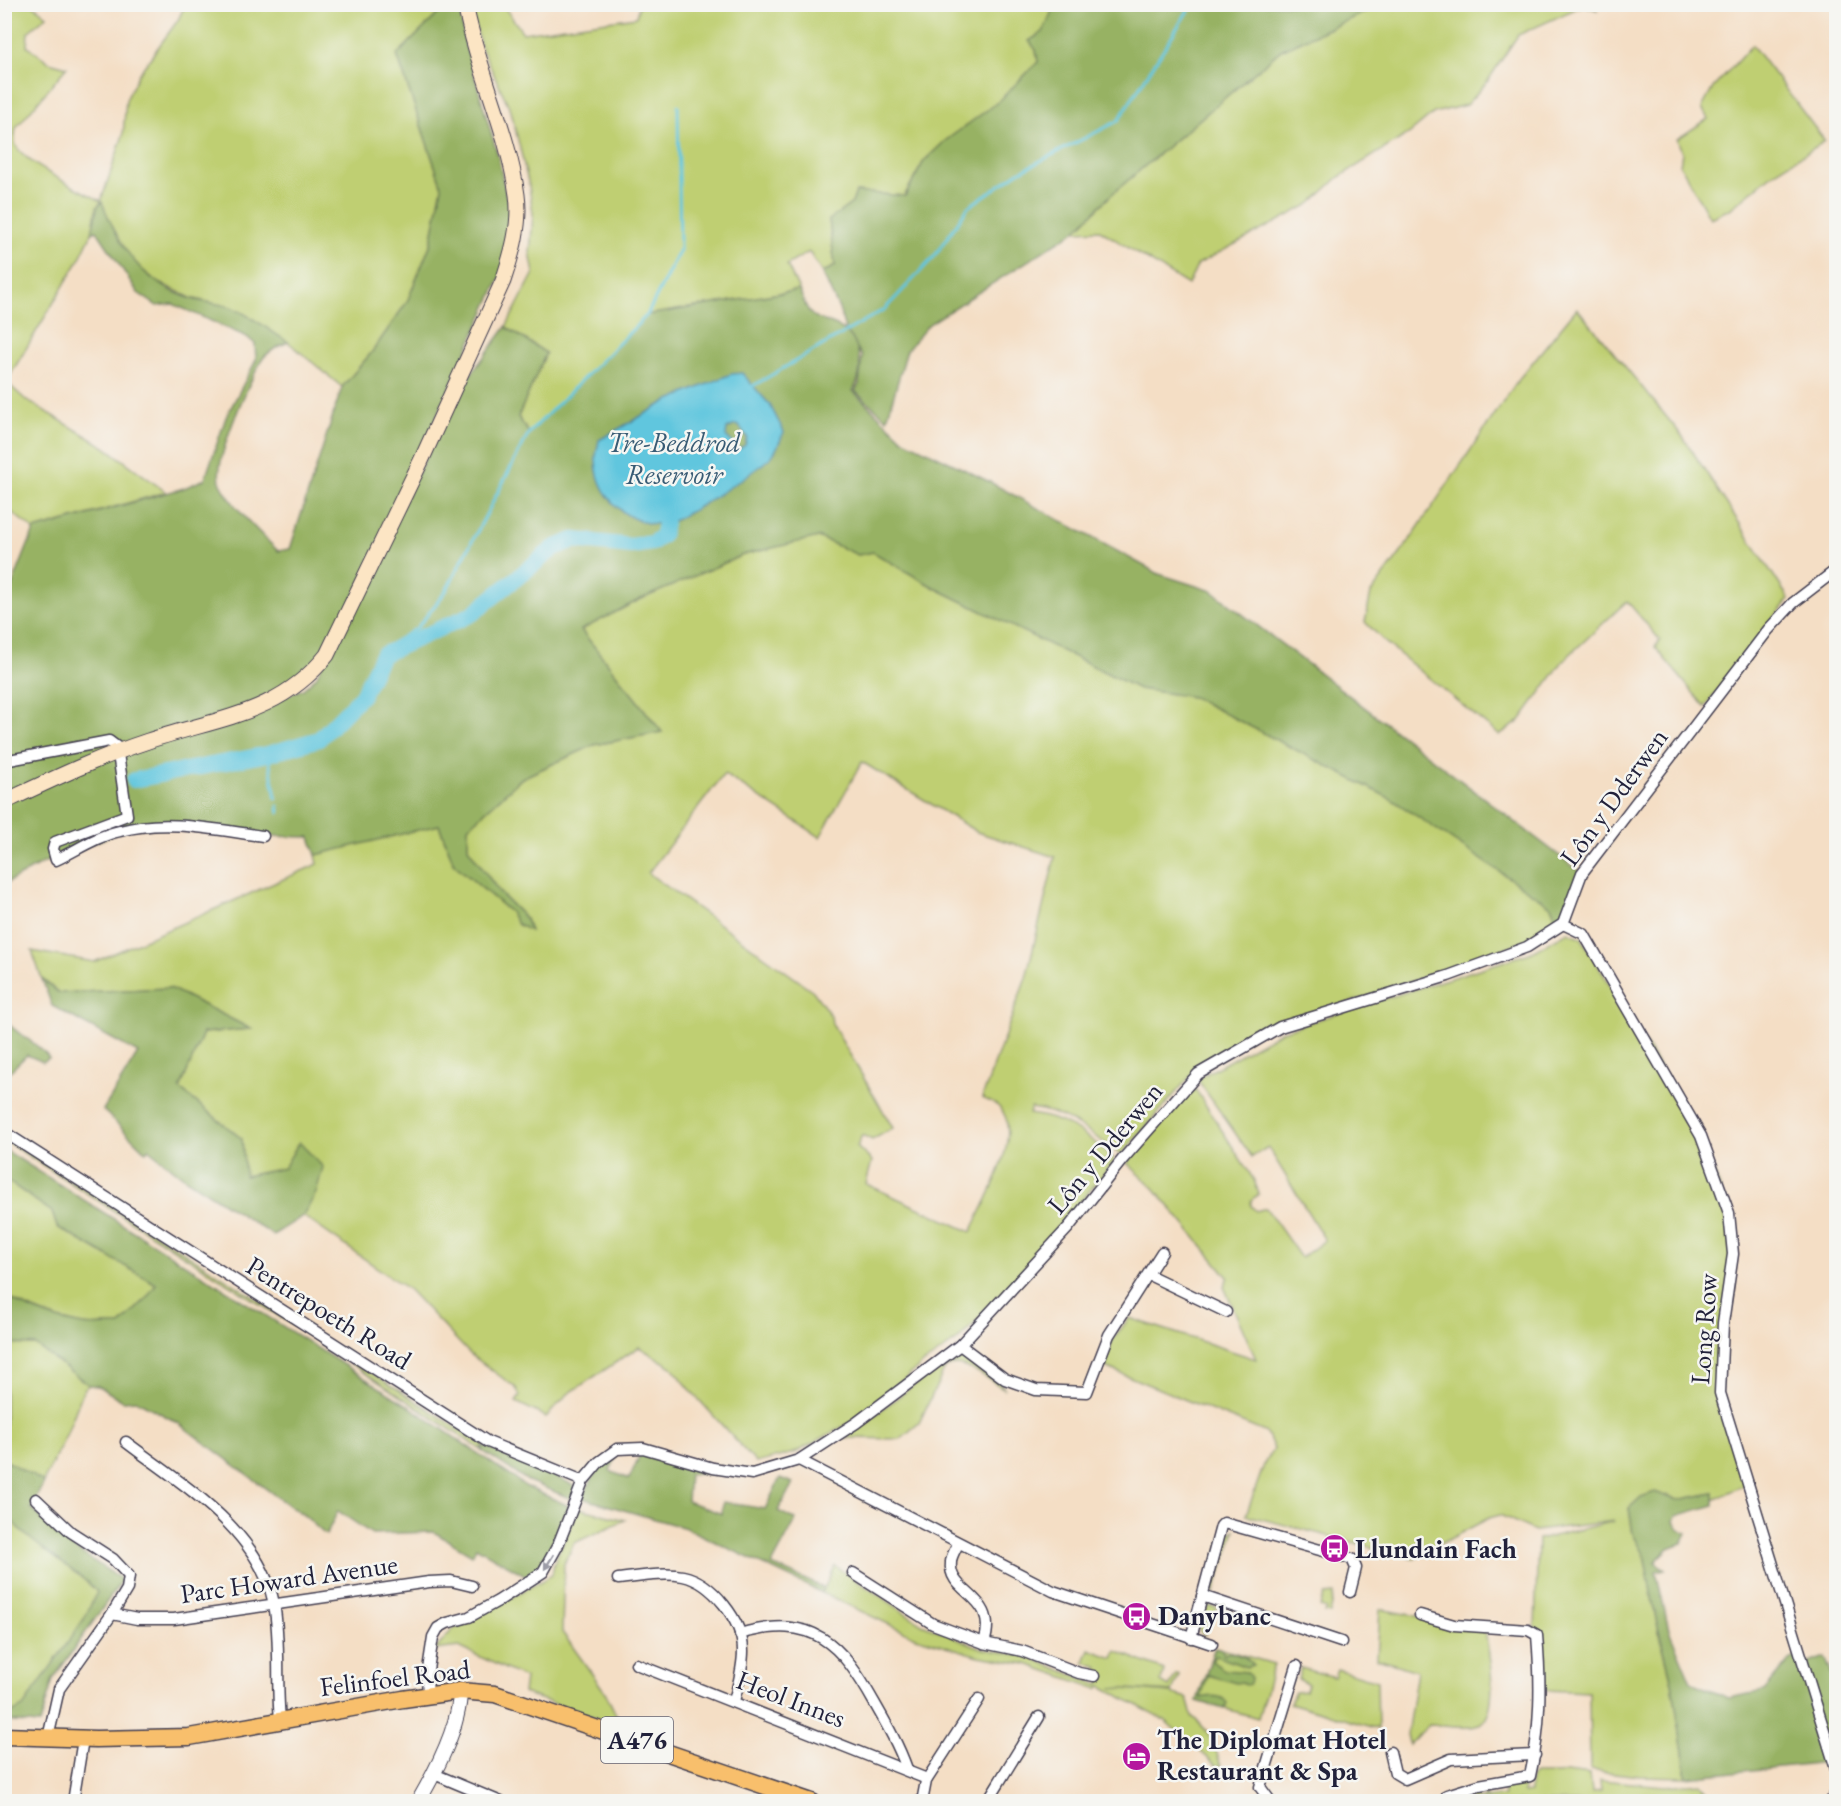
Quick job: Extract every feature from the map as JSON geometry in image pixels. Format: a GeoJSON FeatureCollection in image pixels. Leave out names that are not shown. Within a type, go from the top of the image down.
{"type":"FeatureCollection","features":[{"type":"Feature","properties":{"kind":"main road"},"geometry":{"type":"LineString","coordinates":[[4,802],[148,741],[248,713],[278,699],[312,674],[327,655],[421,461],[503,281],[517,223],[517,196],[494,107],[473,45],[465,4]]}},
{"type":"Feature","properties":{"kind":"main road","name":"Felinfoel Road"},"geometry":{"type":"LineString","coordinates":[[4,1736],[83,1739],[189,1737],[280,1719],[460,1691],[495,1694],[812,1802]]}},
{"type":"Feature","properties":{"kind":"street","name":"Lôn y Dderwen"},"geometry":{"type":"LineString","coordinates":[[428,1696],[427,1676],[433,1637],[438,1628],[468,1617],[536,1578],[553,1557],[581,1486],[599,1462],[617,1449],[651,1450],[713,1468],[752,1474],[799,1460],[856,1423],[960,1345],[1068,1228],[1122,1160],[1198,1074],[1280,1027],[1448,976],[1527,947],[1563,924],[1582,873],[1768,630],[1793,603],[1836,570]]}},
{"type":"Feature","properties":{"kind":"street"},"geometry":{"type":"LineString","coordinates":[[4,761],[109,741],[115,743],[127,815],[55,842],[53,849],[56,860],[100,838],[140,826],[191,828],[263,836]]}},
{"type":"Feature","properties":{"kind":"street","name":"Long Row"},"geometry":{"type":"LineString","coordinates":[[1563,924],[1584,934],[1696,1127],[1729,1213],[1733,1254],[1723,1323],[1720,1393],[1836,1769]]}},
{"type":"Feature","properties":{"kind":"street","name":"Pentrepoeth Road"},"geometry":{"type":"LineString","coordinates":[[4,1132],[488,1442],[581,1486]]}},
{"type":"Feature","properties":{"kind":"street"},"geometry":{"type":"LineString","coordinates":[[960,1345],[1005,1379],[1036,1390],[1087,1392],[1110,1335],[1162,1252]]}},
{"type":"Feature","properties":{"kind":"street"},"geometry":{"type":"LineString","coordinates":[[1149,1275],[1226,1312]]}},
{"type":"Feature","properties":{"kind":"street"},"geometry":{"type":"LineString","coordinates":[[126,1442],[201,1500],[244,1540],[266,1578],[274,1604],[280,1719]]}},
{"type":"Feature","properties":{"kind":"street"},"geometry":{"type":"LineString","coordinates":[[799,1460],[1053,1591],[1107,1605],[1145,1624],[1212,1644]]}},
{"type":"Feature","properties":{"kind":"street"},"geometry":{"type":"LineString","coordinates":[[36,1499],[71,1532],[113,1559],[129,1576],[127,1589],[112,1614],[59,1689],[48,1738]]}},
{"type":"Feature","properties":{"kind":"street"},"geometry":{"type":"LineString","coordinates":[[1191,1638],[1221,1526],[1229,1522],[1352,1559],[1356,1568],[1350,1592]]}},
{"type":"Feature","properties":{"kind":"street"},"geometry":{"type":"LineString","coordinates":[[958,1544],[950,1562],[954,1575],[987,1613],[989,1628],[984,1643]]}},
{"type":"Feature","properties":{"kind":"street"},"geometry":{"type":"LineString","coordinates":[[853,1573],[933,1624],[984,1643],[1022,1651],[1079,1673],[1094,1676]]}},
{"type":"Feature","properties":{"kind":"street"},"geometry":{"type":"LineString","coordinates":[[618,1579],[673,1575],[698,1581],[722,1604],[733,1618],[743,1649],[734,1701]]}},
{"type":"Feature","properties":{"kind":"street","name":"Parc Howard Avenue"},"geometry":{"type":"LineString","coordinates":[[112,1614],[137,1619],[174,1619],[429,1582],[451,1581],[472,1586]]}},
{"type":"Feature","properties":{"kind":"street"},"geometry":{"type":"LineString","coordinates":[[1202,1596],[1341,1642]]}},
{"type":"Feature","properties":{"kind":"street"},"geometry":{"type":"LineString","coordinates":[[1420,1615],[1454,1625],[1528,1630],[1537,1635],[1541,1689],[1535,1755],[1530,1776],[1479,1785],[1447,1798]]}},
{"type":"Feature","properties":{"kind":"street"},"geometry":{"type":"LineString","coordinates":[[740,1634],[768,1626],[789,1626],[825,1640],[843,1654],[866,1689],[901,1751],[908,1769]]}},
{"type":"Feature","properties":{"kind":"street","name":"Heol Innes"},"geometry":{"type":"LineString","coordinates":[[636,1664],[908,1769],[927,1779]]}},
{"type":"Feature","properties":{"kind":"street"},"geometry":{"type":"LineString","coordinates":[[1271,1802],[1260,1787],[1297,1666]]}},
{"type":"Feature","properties":{"kind":"street"},"geometry":{"type":"LineString","coordinates":[[418,1802],[434,1774],[460,1705],[460,1691]]}},
{"type":"Feature","properties":{"kind":"street"},"geometry":{"type":"LineString","coordinates":[[922,1802],[927,1779],[979,1699]]}},
{"type":"Feature","properties":{"kind":"street"},"geometry":{"type":"LineString","coordinates":[[987,1802],[1040,1717]]}},
{"type":"Feature","properties":{"kind":"street"},"geometry":{"type":"LineString","coordinates":[[73,1802],[83,1739]]}},
{"type":"Feature","properties":{"kind":"street"},"geometry":{"type":"LineString","coordinates":[[1390,1752],[1395,1773],[1405,1779],[1451,1759],[1535,1755]]}},
{"type":"Feature","properties":{"kind":"street"},"geometry":{"type":"LineString","coordinates":[[434,1774],[501,1802]]}},
{"type":"Feature","properties":{"kind":"street"},"geometry":{"type":"LineString","coordinates":[[1832,1802],[1836,1787]]}},
{"type":"Feature","properties":{"kind":"green space"},"geometry":{"type":"Polygon","coordinates":[[[1055,4],[1381,5],[1281,50],[1112,194],[1075,231],[929,324],[907,350],[887,419],[855,391],[859,384],[862,356],[845,329],[839,309],[822,273],[835,266],[829,220],[852,203],[856,192],[905,196],[924,161],[945,141],[998,102],[1038,62],[1036,50],[1029,41],[1043,32],[1055,4]]]}},
{"type":"Feature","properties":{"kind":"green space"},"geometry":{"type":"Polygon","coordinates":[[[1594,4],[1597,10],[1584,5],[1518,35],[1487,82],[1466,105],[1434,113],[1410,133],[1339,177],[1310,204],[1198,264],[1188,285],[1100,230],[1075,231],[1112,194],[1281,50],[1381,5],[1594,4]]]}},
{"type":"Feature","properties":{"kind":"green space"},"geometry":{"type":"Polygon","coordinates":[[[4,5],[33,5],[47,16],[28,32],[27,46],[49,62],[67,67],[16,128],[16,145],[35,164],[101,201],[123,135],[126,100],[138,75],[178,20],[185,5],[447,5],[397,55],[442,187],[431,243],[407,302],[372,352],[342,387],[288,342],[232,308],[191,298],[158,282],[133,263],[115,235],[101,202],[97,207],[92,233],[78,262],[6,382],[26,400],[105,447],[166,492],[34,530],[5,507],[4,5]]]}},
{"type":"Feature","properties":{"kind":"green space"},"geometry":{"type":"Polygon","coordinates":[[[447,5],[459,5],[465,44],[498,156],[506,195],[517,223],[512,252],[327,655],[460,389],[506,327],[546,353],[518,417],[529,433],[647,315],[799,290],[812,315],[842,329],[854,341],[860,367],[857,384],[853,391],[904,440],[988,481],[1159,574],[1212,591],[1582,873],[1558,923],[1551,906],[1391,799],[1193,697],[1139,689],[935,588],[873,552],[858,555],[818,537],[743,555],[639,600],[581,630],[662,732],[594,745],[522,778],[468,827],[468,848],[500,893],[526,919],[530,931],[517,924],[511,913],[454,864],[439,825],[316,855],[310,837],[263,836],[191,828],[130,828],[41,864],[5,884],[4,606],[34,530],[184,488],[205,479],[226,417],[256,360],[255,344],[247,337],[173,304],[157,306],[138,293],[97,231],[92,233],[97,207],[102,202],[125,249],[135,262],[159,284],[192,299],[240,311],[288,342],[267,354],[256,370],[226,441],[219,474],[226,493],[255,528],[278,551],[290,549],[342,387],[372,352],[407,302],[431,243],[442,187],[397,55],[447,5]],[[327,655],[281,698],[303,689],[316,677],[327,655]]]}},
{"type":"Feature","properties":{"kind":"green space"},"geometry":{"type":"Polygon","coordinates":[[[470,5],[503,5],[523,33],[636,17],[639,5],[1055,5],[1036,50],[1038,62],[998,102],[945,141],[924,161],[904,196],[856,192],[852,203],[829,220],[835,266],[822,273],[809,252],[787,265],[799,290],[647,315],[529,433],[518,417],[546,353],[506,327],[534,273],[530,253],[533,214],[529,186],[511,111],[481,47],[470,5]]]}},
{"type":"Feature","properties":{"kind":"green space"},"geometry":{"type":"Polygon","coordinates":[[[1752,45],[1825,141],[1775,172],[1730,209],[1710,218],[1680,165],[1682,152],[1677,139],[1708,119],[1702,108],[1713,88],[1752,45]]]}},
{"type":"Feature","properties":{"kind":"green space"},"geometry":{"type":"Polygon","coordinates":[[[1577,308],[1683,437],[1789,599],[1705,707],[1655,647],[1660,640],[1627,601],[1563,661],[1519,722],[1499,735],[1386,643],[1365,622],[1371,593],[1403,550],[1518,380],[1577,308]]]}},
{"type":"Feature","properties":{"kind":"green space"},"geometry":{"type":"Polygon","coordinates":[[[818,537],[858,555],[873,552],[935,588],[1139,689],[1193,697],[1392,799],[1551,906],[1558,923],[1528,939],[1490,954],[1355,1001],[1275,1023],[1195,1071],[1121,1155],[1067,1119],[1044,1110],[1031,1108],[1029,1114],[1064,1123],[1094,1141],[1113,1157],[1114,1162],[1004,1292],[958,1340],[924,1363],[855,1420],[797,1452],[756,1463],[672,1367],[639,1347],[568,1394],[546,1417],[516,1402],[520,1396],[516,1388],[470,1354],[409,1290],[303,1216],[316,1193],[299,1142],[284,1169],[244,1176],[242,1139],[180,1089],[203,1033],[251,1029],[170,988],[59,993],[42,979],[32,951],[94,962],[318,864],[316,855],[408,830],[439,825],[454,864],[511,913],[517,924],[529,930],[526,919],[500,893],[468,848],[468,827],[522,778],[594,745],[662,732],[581,630],[639,600],[743,555],[818,537]],[[862,762],[820,837],[724,774],[648,873],[813,991],[831,1016],[832,1024],[893,1128],[872,1140],[862,1135],[857,1147],[872,1161],[866,1184],[971,1232],[1000,1170],[1008,1134],[1006,1119],[999,1107],[982,1098],[1026,978],[1055,857],[977,832],[862,762]]]}},
{"type":"Feature","properties":{"kind":"green space"},"geometry":{"type":"Polygon","coordinates":[[[1568,932],[1581,937],[1701,1136],[1729,1213],[1733,1254],[1720,1393],[1748,1483],[1714,1500],[1714,1493],[1677,1500],[1668,1495],[1629,1508],[1633,1534],[1644,1553],[1656,1619],[1672,1682],[1687,1777],[1639,1776],[1590,1770],[1589,1692],[1546,1690],[1541,1633],[1535,1627],[1538,1540],[1614,1521],[1535,1531],[1500,1515],[1489,1518],[1414,1558],[1246,1515],[1265,1462],[1274,1449],[1267,1433],[1103,1366],[1112,1341],[1129,1318],[1256,1359],[1224,1287],[1228,1277],[1154,1188],[1127,1163],[1194,1087],[1254,1180],[1259,1194],[1251,1200],[1251,1206],[1256,1211],[1266,1208],[1301,1258],[1325,1240],[1268,1147],[1252,1157],[1197,1079],[1282,1031],[1530,953],[1568,932]]]}},
{"type":"Feature","properties":{"kind":"green space"},"geometry":{"type":"Polygon","coordinates":[[[42,979],[59,993],[170,988],[251,1029],[203,1033],[180,1089],[242,1139],[245,1176],[284,1168],[299,1142],[323,1167],[316,1193],[303,1216],[273,1235],[186,1179],[148,1149],[146,1152],[103,1110],[138,1053],[52,1006],[42,979]]]}},
{"type":"Feature","properties":{"kind":"green space"},"geometry":{"type":"Polygon","coordinates":[[[4,1019],[49,1058],[43,1062],[27,1055],[5,1076],[4,1019]]]}},
{"type":"Feature","properties":{"kind":"green space"},"geometry":{"type":"Polygon","coordinates":[[[4,1137],[349,1358],[347,1360],[5,1141],[4,1137]]]}},
{"type":"Feature","properties":{"kind":"green space"},"geometry":{"type":"Polygon","coordinates":[[[5,1150],[407,1405],[527,1487],[569,1506],[553,1551],[530,1578],[476,1547],[472,1555],[434,1532],[372,1534],[338,1511],[326,1535],[302,1513],[292,1508],[178,1423],[136,1400],[123,1401],[98,1386],[89,1385],[35,1345],[5,1344],[4,1295],[32,1310],[63,1320],[87,1326],[120,1325],[146,1299],[156,1284],[57,1227],[52,1212],[5,1179],[5,1150]]]}},
{"type":"Feature","properties":{"kind":"green space"},"geometry":{"type":"Polygon","coordinates":[[[4,1179],[52,1212],[57,1227],[157,1284],[146,1299],[120,1325],[87,1326],[63,1320],[42,1314],[5,1295],[4,1179]]]}},
{"type":"Feature","properties":{"kind":"green space"},"geometry":{"type":"Polygon","coordinates":[[[5,1344],[35,1345],[89,1385],[84,1389],[67,1433],[31,1507],[65,1542],[122,1580],[53,1679],[40,1724],[5,1721],[5,1344]]]}},
{"type":"Feature","properties":{"kind":"green space"},"geometry":{"type":"Polygon","coordinates":[[[953,1355],[968,1358],[982,1366],[1005,1389],[967,1367],[952,1365],[945,1368],[919,1423],[900,1439],[845,1438],[953,1355]]]}},
{"type":"Feature","properties":{"kind":"green space"},"geometry":{"type":"Polygon","coordinates":[[[352,1360],[484,1445],[480,1449],[350,1363],[352,1360]]]}},
{"type":"Feature","properties":{"kind":"green space"},"geometry":{"type":"Polygon","coordinates":[[[485,1446],[570,1484],[575,1488],[572,1499],[528,1481],[481,1450],[485,1446]]]}},
{"type":"Feature","properties":{"kind":"green space"},"geometry":{"type":"Polygon","coordinates":[[[642,1450],[708,1469],[709,1474],[689,1474],[687,1501],[722,1514],[723,1502],[765,1509],[780,1478],[793,1483],[778,1511],[796,1520],[772,1565],[824,1588],[822,1593],[686,1528],[582,1498],[600,1464],[618,1452],[610,1471],[629,1479],[642,1450]]]}},
{"type":"Feature","properties":{"kind":"green space"},"geometry":{"type":"Polygon","coordinates":[[[5,1460],[44,1482],[31,1508],[65,1542],[122,1580],[53,1679],[40,1724],[5,1721],[4,1713],[10,1714],[23,1707],[84,1619],[97,1592],[18,1528],[9,1517],[4,1501],[5,1460]]]}},
{"type":"Feature","properties":{"kind":"green space"},"geometry":{"type":"Polygon","coordinates":[[[1655,1492],[1677,1500],[1714,1493],[1714,1505],[1676,1516],[1674,1521],[1679,1529],[1687,1533],[1682,1543],[1669,1548],[1655,1562],[1665,1569],[1656,1571],[1669,1630],[1691,1682],[1728,1698],[1764,1691],[1790,1660],[1797,1656],[1799,1667],[1825,1657],[1836,1685],[1836,1757],[1832,1754],[1826,1756],[1826,1762],[1687,1777],[1672,1682],[1656,1619],[1644,1554],[1633,1534],[1629,1508],[1641,1497],[1655,1492]]]}},
{"type":"Feature","properties":{"kind":"green space"},"geometry":{"type":"Polygon","coordinates":[[[578,1508],[625,1520],[574,1543],[564,1564],[562,1632],[605,1692],[622,1727],[523,1693],[525,1678],[459,1647],[435,1650],[452,1630],[552,1575],[554,1563],[578,1508]]]}},
{"type":"Feature","properties":{"kind":"green space"},"geometry":{"type":"Polygon","coordinates":[[[1235,1530],[1224,1564],[1219,1562],[1217,1558],[1223,1536],[1235,1530]]]}},
{"type":"Feature","properties":{"kind":"green space"},"geometry":{"type":"Polygon","coordinates":[[[1218,1564],[1223,1566],[1214,1594],[1210,1583],[1218,1564]]]}},
{"type":"Feature","properties":{"kind":"green space"},"geometry":{"type":"Polygon","coordinates":[[[835,1566],[922,1624],[984,1649],[1025,1656],[1099,1685],[1103,1677],[1098,1673],[1099,1667],[1084,1662],[1089,1649],[1113,1658],[1116,1651],[1164,1670],[1161,1682],[1169,1687],[1176,1674],[1179,1675],[1172,1692],[1112,1688],[1172,1693],[1187,1698],[1192,1716],[1205,1729],[1213,1742],[1223,1771],[1164,1720],[1101,1686],[1098,1689],[1026,1664],[979,1656],[916,1637],[822,1593],[835,1566]]]}},
{"type":"Feature","properties":{"kind":"green space"},"geometry":{"type":"Polygon","coordinates":[[[1334,1594],[1330,1614],[1324,1613],[1326,1609],[1320,1607],[1325,1595],[1334,1594]]]}},
{"type":"Feature","properties":{"kind":"green space"},"geometry":{"type":"Polygon","coordinates":[[[1208,1606],[1217,1608],[1216,1614],[1209,1615],[1205,1635],[1199,1630],[1199,1623],[1208,1606]]]}},
{"type":"Feature","properties":{"kind":"green space"},"geometry":{"type":"Polygon","coordinates":[[[1380,1609],[1485,1629],[1491,1666],[1492,1696],[1484,1720],[1471,1727],[1429,1725],[1409,1744],[1407,1735],[1417,1671],[1377,1659],[1380,1609]]]}},
{"type":"Feature","properties":{"kind":"green space"},"geometry":{"type":"Polygon","coordinates":[[[1215,1647],[1274,1664],[1258,1718],[1197,1701],[1215,1647]]]}},
{"type":"Feature","properties":{"kind":"green space"},"geometry":{"type":"Polygon","coordinates":[[[1215,1647],[1222,1649],[1224,1655],[1229,1652],[1245,1657],[1253,1665],[1247,1667],[1216,1656],[1213,1658],[1213,1662],[1225,1670],[1247,1672],[1251,1678],[1250,1684],[1246,1685],[1242,1682],[1236,1683],[1208,1675],[1201,1698],[1211,1696],[1222,1698],[1227,1703],[1224,1709],[1197,1701],[1215,1647]]]}},
{"type":"Feature","properties":{"kind":"green space"},"geometry":{"type":"Polygon","coordinates":[[[1301,1668],[1334,1677],[1337,1669],[1377,1681],[1378,1729],[1290,1703],[1295,1692],[1306,1691],[1308,1684],[1298,1679],[1301,1668]]]}},
{"type":"Feature","properties":{"kind":"green space"},"geometry":{"type":"Polygon","coordinates":[[[1565,1772],[1590,1775],[1592,1792],[1601,1791],[1600,1780],[1665,1786],[1700,1783],[1715,1801],[1638,1802],[1637,1799],[1632,1802],[1463,1802],[1463,1795],[1465,1800],[1470,1800],[1469,1794],[1476,1792],[1477,1800],[1484,1799],[1485,1791],[1486,1799],[1504,1796],[1503,1787],[1524,1784],[1524,1793],[1530,1792],[1530,1778],[1534,1774],[1565,1772]]]}},
{"type":"Feature","properties":{"kind":"water","name":"Tre-Beddrod Reservoir"},"geometry":{"type":"Polygon","coordinates":[[[742,373],[770,405],[784,432],[773,455],[718,495],[685,515],[663,524],[638,520],[617,507],[602,487],[598,475],[596,454],[599,440],[667,401],[731,374],[742,373]],[[735,425],[727,429],[726,436],[739,449],[745,445],[747,437],[739,426],[735,425]]]}},
{"type":"Feature","properties":{"kind":"waterway"},"geometry":{"type":"LineString","coordinates":[[751,387],[885,309],[934,257],[968,207],[1019,172],[1118,121],[1189,9],[1197,4]]}},
{"type":"Feature","properties":{"kind":"waterway"},"geometry":{"type":"LineString","coordinates":[[384,648],[417,628],[446,591],[529,433],[647,315],[680,250],[678,106]]}},
{"type":"Feature","properties":{"kind":"waterway"},"geometry":{"type":"LineString","coordinates":[[134,780],[268,754],[319,739],[362,695],[382,655],[472,614],[554,548],[574,540],[631,546],[652,543],[662,536],[665,524]]}},
{"type":"Feature","properties":{"kind":"waterway"},"geometry":{"type":"LineString","coordinates":[[268,754],[276,798]]}},
{"type":"Feature","properties":{"kind":"waterway"},"geometry":{"type":"LineString","coordinates":[[278,806],[279,813]]}},
{"type":"Feature","properties":{"kind":"place","name":"Llundain Fach"},"geometry":{"type":"Point","coordinates":[1334,1549]}},
{"type":"Feature","properties":{"kind":"place","name":"Danybanc"},"geometry":{"type":"Point","coordinates":[1137,1616]}},
{"type":"Feature","properties":{"kind":"place","name":"The Diplomat Hotel Restaurant & Spa"},"geometry":{"type":"Point","coordinates":[1136,1756]}}]}
